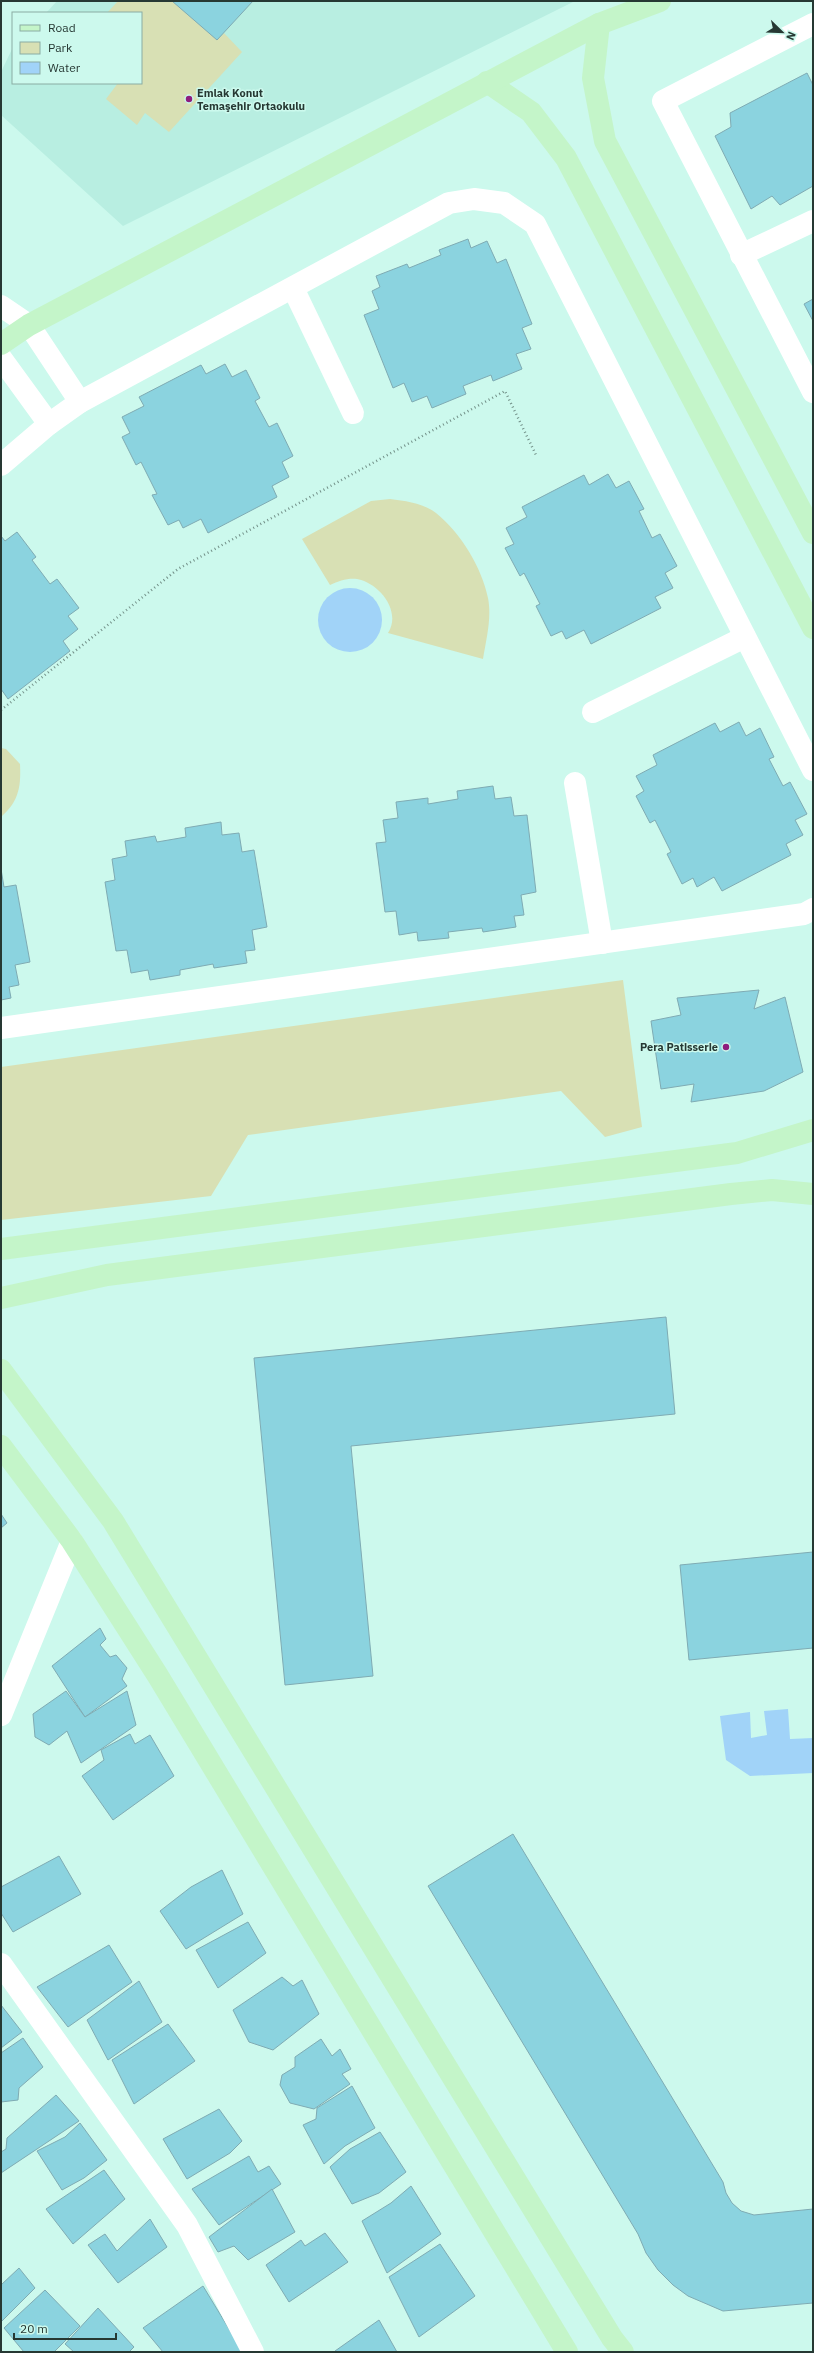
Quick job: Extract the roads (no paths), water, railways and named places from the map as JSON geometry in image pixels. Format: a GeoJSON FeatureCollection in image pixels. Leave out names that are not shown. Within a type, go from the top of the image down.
{"type":"FeatureCollection","features":[{"type":"Feature","properties":{"kind":"main road"},"geometry":{"type":"LineString","coordinates":[[1,344],[29,324],[487,82],[599,24],[660,1]]}},
{"type":"Feature","properties":{"kind":"main road"},"geometry":{"type":"LineString","coordinates":[[599,24],[593,78],[605,141],[813,533]]}},
{"type":"Feature","properties":{"kind":"main road"},"geometry":{"type":"LineString","coordinates":[[487,82],[531,112],[566,158],[813,628]]}},
{"type":"Feature","properties":{"kind":"main road"},"geometry":{"type":"LineString","coordinates":[[1,1249],[737,1153],[813,1130]]}},
{"type":"Feature","properties":{"kind":"main road"},"geometry":{"type":"LineString","coordinates":[[1,1298],[107,1274],[731,1194],[772,1190],[813,1194]]}},
{"type":"Feature","properties":{"kind":"main road"},"geometry":{"type":"LineString","coordinates":[[1,1370],[113,1522],[603,2324],[623,2352]]}},
{"type":"Feature","properties":{"kind":"main road"},"geometry":{"type":"LineString","coordinates":[[1,1446],[72,1541],[158,1676],[567,2352]]}},
{"type":"Feature","properties":{"kind":"street"},"geometry":{"type":"LineString","coordinates":[[813,24],[663,101],[813,392]]}},
{"type":"Feature","properties":{"kind":"street"},"geometry":{"type":"LineString","coordinates":[[1,465],[49,424],[80,402],[449,203],[474,199],[504,203],[535,224],[813,770]]}},
{"type":"Feature","properties":{"kind":"street"},"geometry":{"type":"LineString","coordinates":[[742,255],[813,221]]}},
{"type":"Feature","properties":{"kind":"street"},"geometry":{"type":"LineString","coordinates":[[293,288],[352,413]]}},
{"type":"Feature","properties":{"kind":"street"},"geometry":{"type":"LineString","coordinates":[[1,306],[29,324],[80,402]]}},
{"type":"Feature","properties":{"kind":"street"},"geometry":{"type":"LineString","coordinates":[[1,358],[49,424]]}},
{"type":"Feature","properties":{"kind":"street"},"geometry":{"type":"LineString","coordinates":[[593,712],[745,637]]}},
{"type":"Feature","properties":{"kind":"street"},"geometry":{"type":"LineString","coordinates":[[575,783],[602,943]]}},
{"type":"Feature","properties":{"kind":"street"},"geometry":{"type":"LineString","coordinates":[[1,1028],[804,914],[813,909]]}},
{"type":"Feature","properties":{"kind":"street"},"geometry":{"type":"LineString","coordinates":[[1,1715],[72,1541]]}},
{"type":"Feature","properties":{"kind":"street"},"geometry":{"type":"LineString","coordinates":[[1,1964],[187,2225],[253,2352]]}},
{"type":"Feature","properties":{"kind":"water"},"geometry":{"type":"Polygon","coordinates":[[[350,588],[362,590],[373,597],[380,608],[382,620],[380,632],[373,643],[362,650],[350,652],[338,650],[327,643],[320,632],[318,620],[320,608],[327,597],[338,590],[350,588]]]}},
{"type":"Feature","properties":{"kind":"water"},"geometry":{"type":"Polygon","coordinates":[[[788,1709],[790,1739],[813,1738],[813,1773],[750,1776],[726,1760],[720,1716],[750,1712],[751,1738],[767,1735],[764,1711],[788,1709]]]}},
{"type":"Feature","properties":{"kind":"place","name":"Emlak Konut Temaşehir Ortaokulu"},"geometry":{"type":"Point","coordinates":[189,99]}},
{"type":"Feature","properties":{"kind":"place","name":"Pera Patisserie"},"geometry":{"type":"Point","coordinates":[726,1047]}}]}
